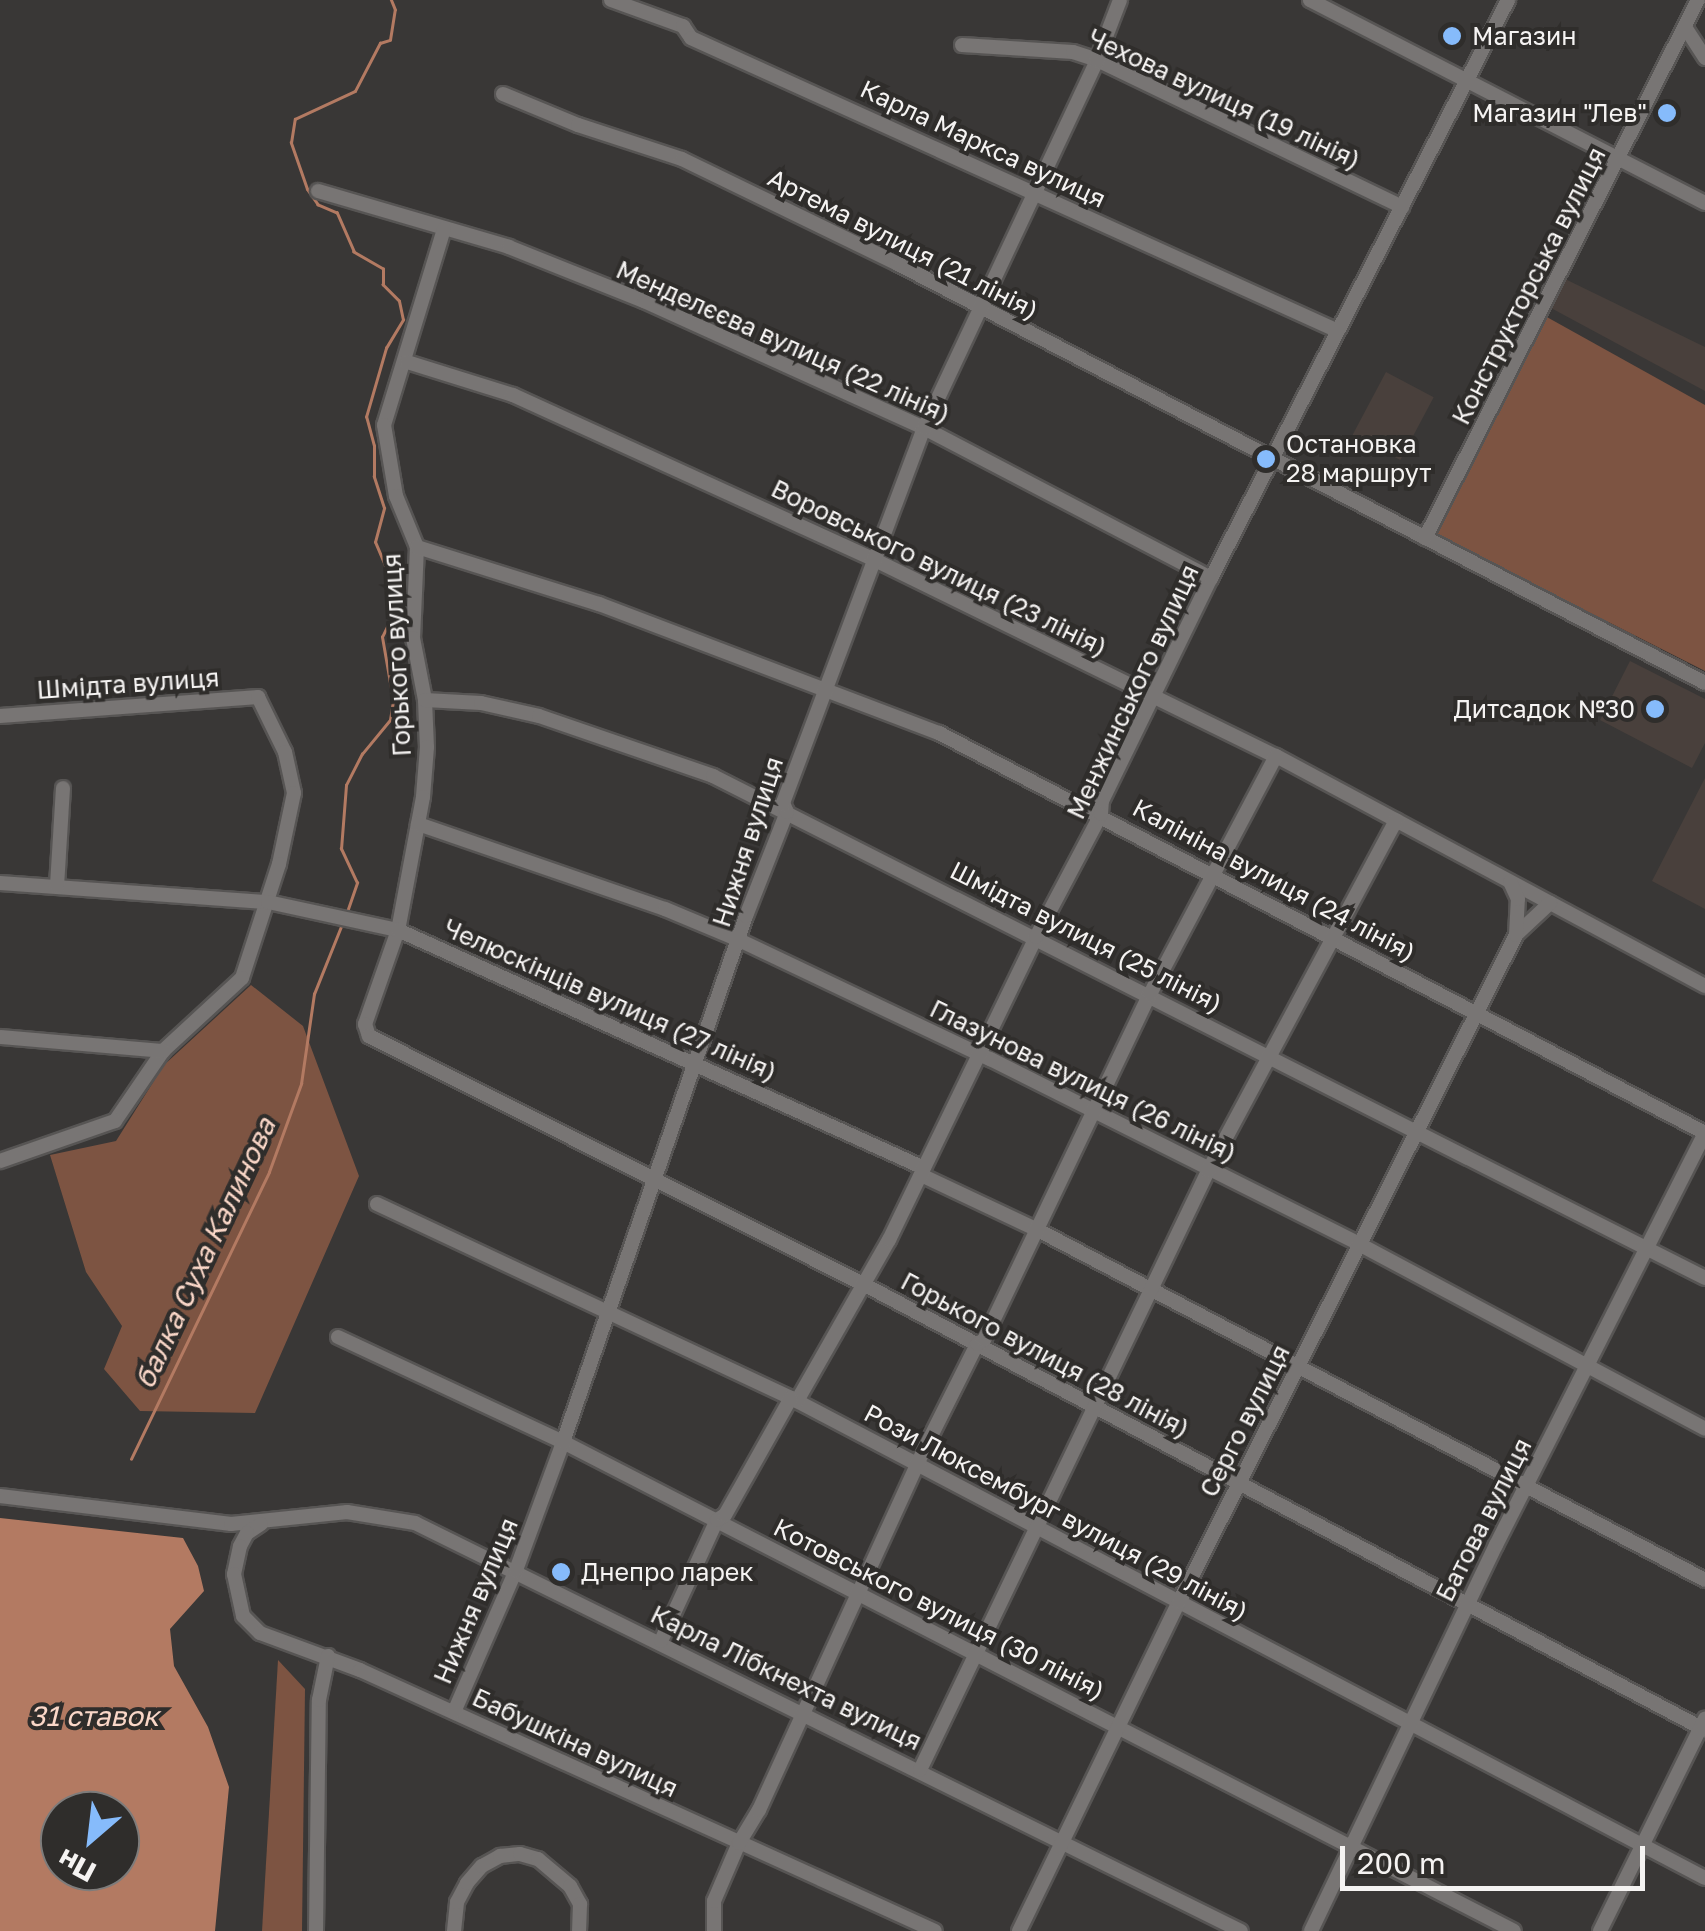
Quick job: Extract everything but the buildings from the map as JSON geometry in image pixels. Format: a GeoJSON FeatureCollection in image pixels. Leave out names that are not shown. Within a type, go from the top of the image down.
{"type":"FeatureCollection","features":[{"type":"Feature","properties":{"kind":"street","name":"Карла Маркса вулиця"},"geometry":{"type":"LineString","coordinates":[[611,0],[683,26],[692,38],[1338,331]]}},
{"type":"Feature","properties":{"kind":"street","name":"Нижня вулиця"},"geometry":{"type":"LineString","coordinates":[[454,1712],[516,1570],[563,1442],[787,812],[782,803],[873,559],[924,428],[1096,60],[1120,0]]}},
{"type":"Feature","properties":{"kind":"street"},"geometry":{"type":"LineString","coordinates":[[1310,0],[1705,203]]}},
{"type":"Feature","properties":{"kind":"street","name":"Менжинського вулиця"},"geometry":{"type":"LineString","coordinates":[[661,1642],[717,1520],[725,1515],[865,1285],[1036,937],[1101,814],[1102,801],[1212,578],[1508,0]]}},
{"type":"Feature","properties":{"kind":"street","name":"Конструкторська вулиця"},"geometry":{"type":"LineString","coordinates":[[1425,538],[1698,0]]}},
{"type":"Feature","properties":{"kind":"street"},"geometry":{"type":"LineString","coordinates":[[1684,27],[1705,58]]}},
{"type":"Feature","properties":{"kind":"street","name":"Чехова вулиця (19 лiнiя)"},"geometry":{"type":"LineString","coordinates":[[962,45],[1073,52],[1096,60],[1403,208]]}},
{"type":"Feature","properties":{"kind":"street","name":"Артема вулиця (21 лiнiя)"},"geometry":{"type":"LineString","coordinates":[[503,94],[578,125],[682,159],[980,305],[1272,461],[1705,683]]}},
{"type":"Feature","properties":{"kind":"street","name":"Менделєєва вулиця (22 лiнiя)"},"geometry":{"type":"LineString","coordinates":[[318,191],[509,247],[644,301],[924,428],[1212,578]]}},
{"type":"Feature","properties":{"kind":"street","name":"Горького вулиця"},"geometry":{"type":"LineString","coordinates":[[366,1024],[398,930],[418,824],[427,747],[425,700],[414,638],[418,547],[396,496],[384,425],[387,402],[406,362],[444,229]]}},
{"type":"Feature","properties":{"kind":"street","name":"Воровського вулиця (23 лiнiя)"},"geometry":{"type":"LineString","coordinates":[[406,362],[513,395],[873,559],[1276,756],[1705,986]]}},
{"type":"Feature","properties":{"kind":"street","name":"Калініна вулиця (24 лiнiя)"},"geometry":{"type":"LineString","coordinates":[[418,547],[599,604],[939,733],[1101,814],[1212,877],[1705,1133]]}},
{"type":"Feature","properties":{"kind":"street","name":"Шмідта вулиця"},"geometry":{"type":"LineString","coordinates":[[0,716],[258,697],[285,752],[294,793],[268,902]]}},
{"type":"Feature","properties":{"kind":"street","name":"Шмідта вулиця (25 лiнiя)"},"geometry":{"type":"LineString","coordinates":[[425,700],[482,703],[538,716],[713,776],[1269,1054],[1705,1278]]}},
{"type":"Feature","properties":{"kind":"street"},"geometry":{"type":"LineString","coordinates":[[714,1931],[714,1900],[917,1464],[976,1344],[984,1340],[1150,994],[1276,756]]}},
{"type":"Feature","properties":{"kind":"street"},"geometry":{"type":"LineString","coordinates":[[56,886],[64,788]]}},
{"type":"Feature","properties":{"kind":"street"},"geometry":{"type":"LineString","coordinates":[[920,1770],[1208,1171],[1396,820]]}},
{"type":"Feature","properties":{"kind":"street","name":"Глазунова вулиця (26 лiнiя)"},"geometry":{"type":"LineString","coordinates":[[418,824],[665,909],[739,940],[978,1053],[1092,1114],[1359,1244],[1705,1429]]}},
{"type":"Feature","properties":{"kind":"street"},"geometry":{"type":"LineString","coordinates":[[1510,882],[1518,899],[1516,934]]}},
{"type":"Feature","properties":{"kind":"street","name":"Челюскінців вулиця (27 лiнiя)"},"geometry":{"type":"LineString","coordinates":[[0,883],[268,902],[398,930],[696,1067],[741,1083],[922,1172],[1705,1580]]}},
{"type":"Feature","properties":{"kind":"street"},"geometry":{"type":"LineString","coordinates":[[0,1161],[116,1121],[163,1051],[242,978],[268,902]]}},
{"type":"Feature","properties":{"kind":"street","name":"Серго вулиця"},"geometry":{"type":"LineString","coordinates":[[1020,1931],[1179,1602],[1516,934],[1550,903]]}},
{"type":"Feature","properties":{"kind":"street","name":"Горького вулиця (28 лiнiя)"},"geometry":{"type":"LineString","coordinates":[[366,1024],[370,1036],[865,1285],[1704,1725]]}},
{"type":"Feature","properties":{"kind":"street"},"geometry":{"type":"LineString","coordinates":[[0,1037],[163,1051]]}},
{"type":"Feature","properties":{"kind":"street","name":"Батова вулиця"},"geometry":{"type":"LineString","coordinates":[[1311,1931],[1467,1604],[1705,1133]]}},
{"type":"Feature","properties":{"kind":"street","name":"Рози Люксембург вулиця (29 лiнiя)"},"geometry":{"type":"LineString","coordinates":[[377,1204],[794,1400],[1705,1878]]}},
{"type":"Feature","properties":{"kind":"street","name":"Котовського вулиця (30 лiнiя)"},"geometry":{"type":"LineString","coordinates":[[338,1336],[563,1442],[1514,1931]]}},
{"type":"Feature","properties":{"kind":"street","name":"Карла Лібкнехта вулиця"},"geometry":{"type":"LineString","coordinates":[[0,1496],[232,1524],[347,1512],[389,1516],[516,1570],[1242,1931]]}},
{"type":"Feature","properties":{"kind":"street","name":"Бабушкіна вулиця"},"geometry":{"type":"LineString","coordinates":[[266,1521],[247,1533],[235,1560],[243,1616],[260,1633],[328,1656],[935,1931]]}},
{"type":"Feature","properties":{"kind":"street"},"geometry":{"type":"LineString","coordinates":[[316,1931],[319,1700],[328,1656]]}},
{"type":"Feature","properties":{"kind":"street"},"geometry":{"type":"LineString","coordinates":[[1600,1931],[1704,1725]]}},
{"type":"Feature","properties":{"kind":"street"},"geometry":{"type":"LineString","coordinates":[[454,1931],[456,1902],[467,1883],[491,1861],[520,1854],[538,1860],[570,1886],[580,1904],[580,1931]]}},
{"type":"Feature","properties":{"kind":"shaded area"},"geometry":{"type":"Polygon","coordinates":[[[1565,279],[1705,347],[1705,391],[1551,308],[1565,279]]]}},
{"type":"Feature","properties":{"kind":"shaded area"},"geometry":{"type":"Polygon","coordinates":[[[1545,316],[1705,405],[1705,671],[1433,533],[1545,316]]]}},
{"type":"Feature","properties":{"kind":"shaded area"},"geometry":{"type":"Polygon","coordinates":[[[1386,372],[1434,397],[1400,460],[1353,435],[1386,372]]]}},
{"type":"Feature","properties":{"kind":"shaded area","name":"Дитсадок №30"},"geometry":{"type":"Polygon","coordinates":[[[1630,661],[1705,699],[1705,743],[1692,768],[1600,720],[1630,661]]]}},
{"type":"Feature","properties":{"kind":"shaded area"},"geometry":{"type":"Polygon","coordinates":[[[1705,778],[1705,909],[1652,881],[1705,778]]]}},
{"type":"Feature","properties":{"kind":"shaded area"},"geometry":{"type":"Polygon","coordinates":[[[251,985],[303,1026],[359,1176],[255,1413],[140,1411],[104,1369],[122,1326],[86,1272],[50,1155],[116,1141],[164,1065],[251,985]]]}},
{"type":"Feature","properties":{"kind":"shaded area"},"geometry":{"type":"Polygon","coordinates":[[[278,1660],[305,1689],[302,1931],[262,1931],[278,1660]]]}},
{"type":"Feature","properties":{"kind":"water","name":"31 ставок"},"geometry":{"type":"Polygon","coordinates":[[[0,1518],[183,1538],[198,1566],[204,1591],[170,1629],[174,1666],[208,1727],[229,1787],[215,1931],[0,1931],[0,1518]]]}},
{"type":"Feature","properties":{"kind":"waterway","name":"балка Суха Калинова"},"geometry":{"type":"LineString","coordinates":[[347,912],[357,883],[341,849],[346,785],[362,754],[390,720],[393,700],[382,637],[395,610],[392,582],[375,542],[384,508],[374,477],[374,446],[366,417],[386,348],[403,320],[399,301],[383,285],[383,269],[354,252],[337,213],[318,205],[307,189],[291,143],[295,119],[355,91],[380,43],[390,40],[395,10],[391,0]]}},
{"type":"Feature","properties":{"kind":"waterway","name":"балка Суха Калинова"},"geometry":{"type":"LineString","coordinates":[[131,1459],[269,1172],[301,1084],[314,994],[342,924]]}},
{"type":"Feature","properties":{"kind":"place","name":"Магазин"},"geometry":{"type":"Point","coordinates":[1452,36]}},
{"type":"Feature","properties":{"kind":"place","name":"Магазин \"Лев\""},"geometry":{"type":"Point","coordinates":[1667,113]}},
{"type":"Feature","properties":{"kind":"place","name":"Остановка 28 маршрут"},"geometry":{"type":"Point","coordinates":[1266,459]}},
{"type":"Feature","properties":{"kind":"place","name":"Дитсадок №30"},"geometry":{"type":"Point","coordinates":[1655,709]}},
{"type":"Feature","properties":{"kind":"place","name":"Днепро ларек"},"geometry":{"type":"Point","coordinates":[561,1572]}}]}
